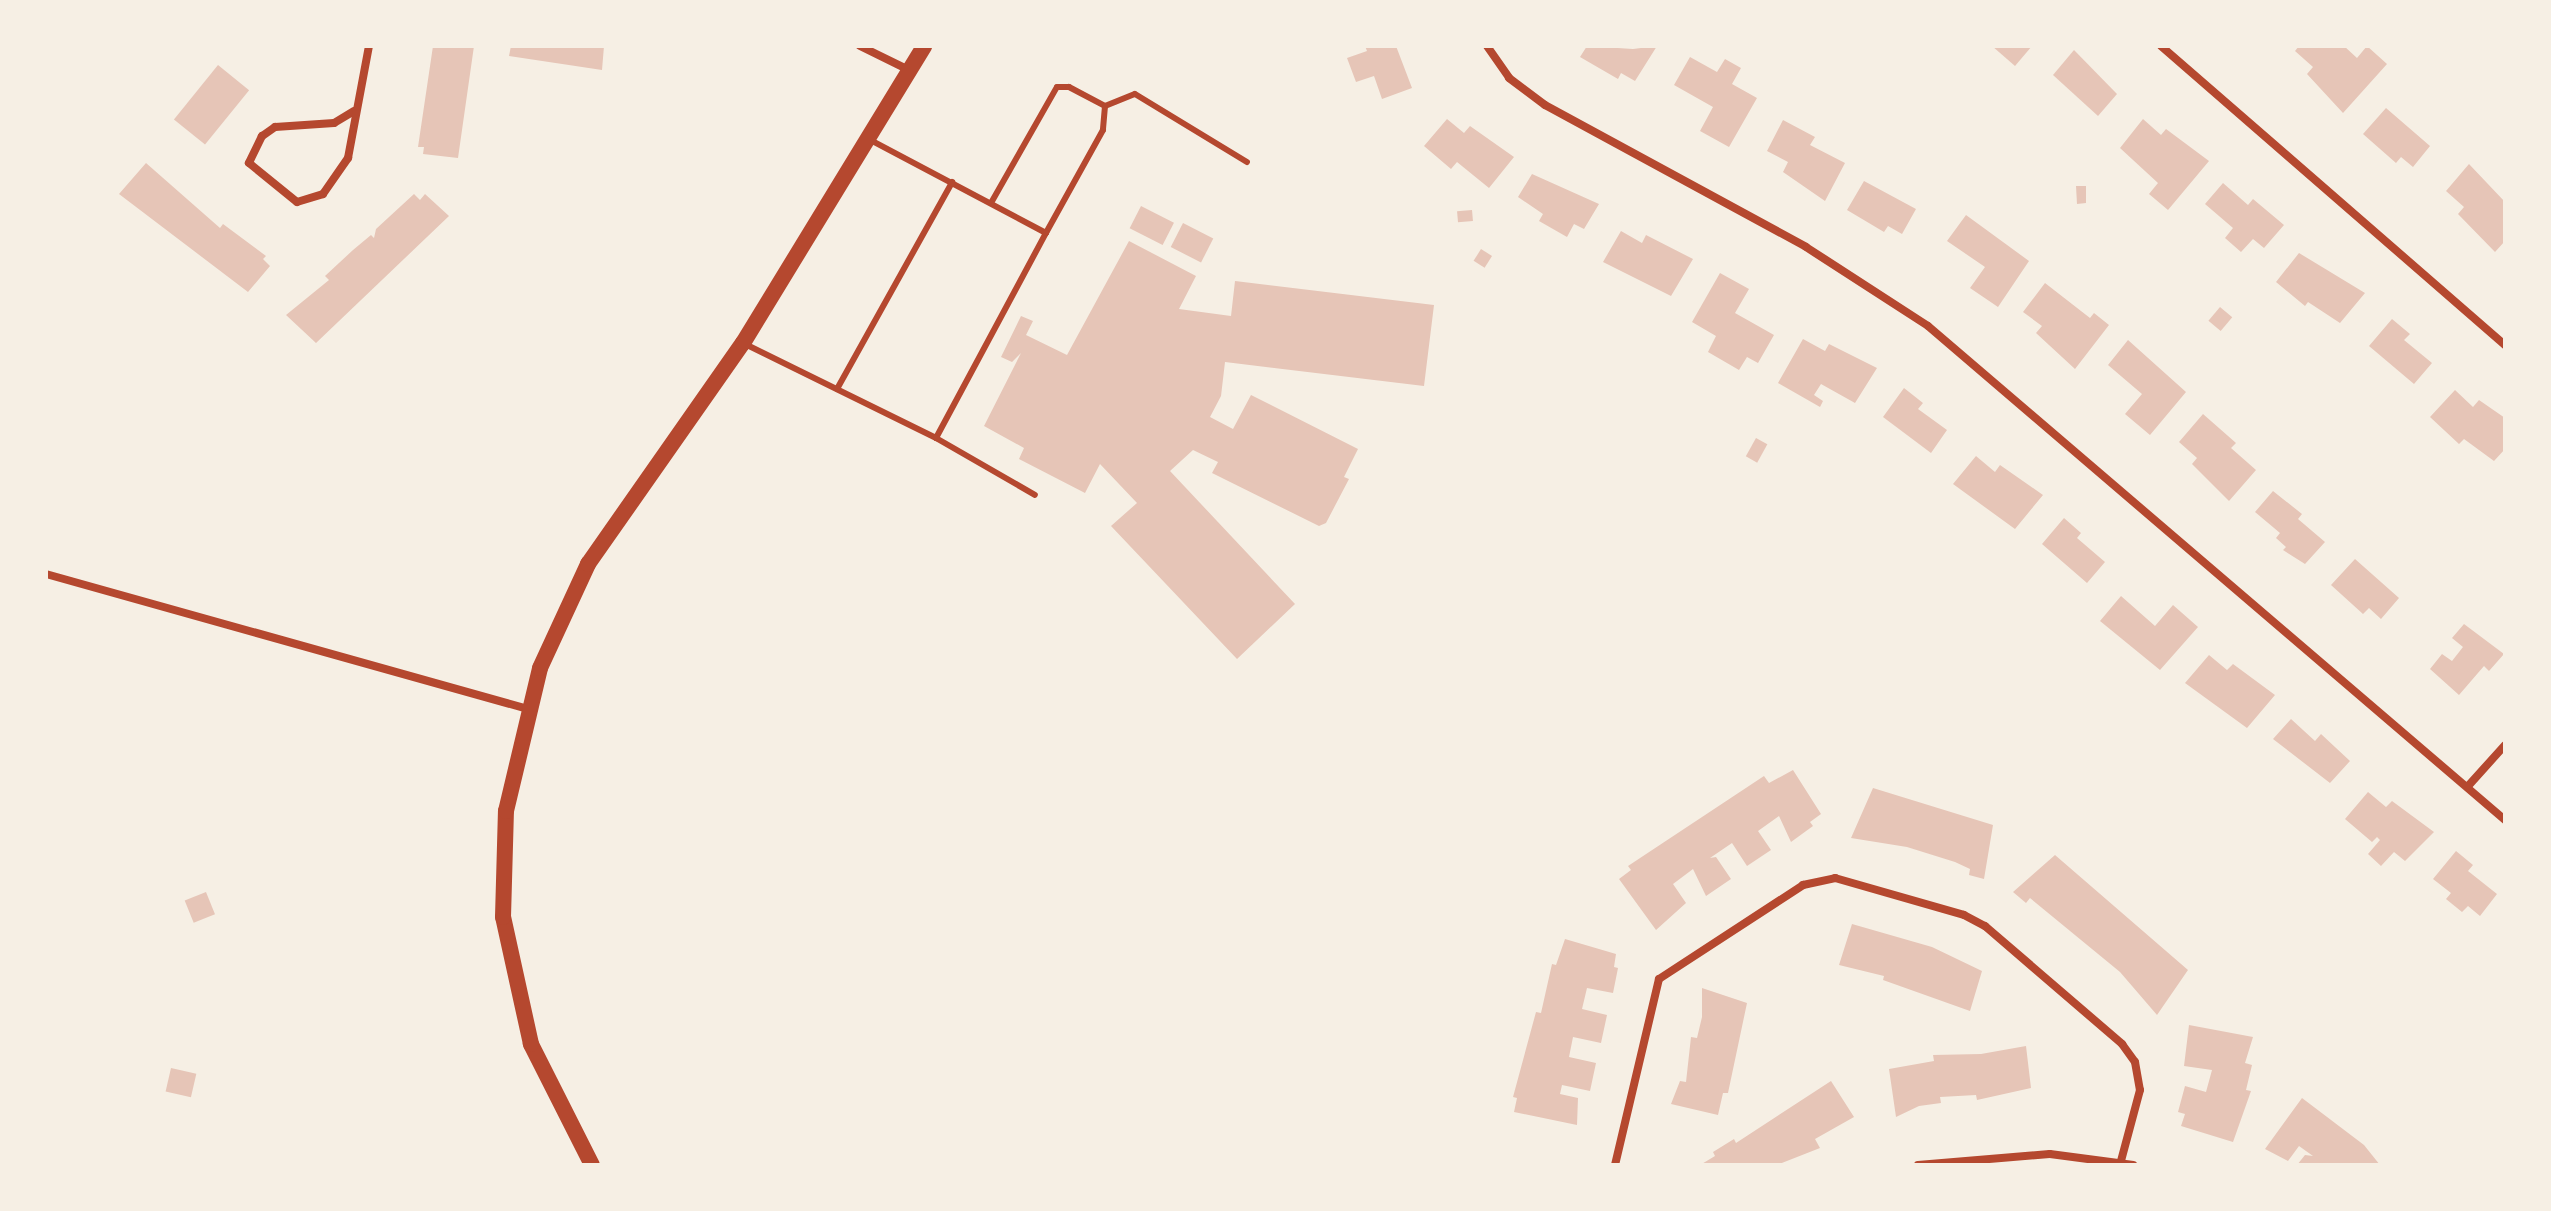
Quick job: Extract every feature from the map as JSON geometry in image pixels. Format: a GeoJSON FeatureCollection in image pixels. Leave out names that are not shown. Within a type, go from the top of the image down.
{"type":"FeatureCollection","features":[{"type":"Feature","properties":{"kind":"main road"},"geometry":{"type":"LineString","coordinates":[[592,1165],[531,1044],[503,917],[506,811],[528,709],[549,642],[588,564],[743,343],[870,140],[924,46]]}},
{"type":"Feature","properties":{"kind":"street"},"geometry":{"type":"LineString","coordinates":[[354,111],[334,123],[275,127],[262,136],[249,163],[297,202],[312,201],[323,194],[348,158],[354,111],[369,46]]}},
{"type":"Feature","properties":{"kind":"street"},"geometry":{"type":"LineString","coordinates":[[860,46],[911,72]]}},
{"type":"Feature","properties":{"kind":"street"},"geometry":{"type":"LineString","coordinates":[[1487,46],[1509,78],[1545,105],[1806,247],[1928,326],[2469,785],[2505,820]]}},
{"type":"Feature","properties":{"kind":"street"},"geometry":{"type":"LineString","coordinates":[[2161,46],[2505,345]]}},
{"type":"Feature","properties":{"kind":"street"},"geometry":{"type":"LineString","coordinates":[[46,574],[528,709]]}},
{"type":"Feature","properties":{"kind":"street"},"geometry":{"type":"LineString","coordinates":[[2469,785],[2505,745]]}},
{"type":"Feature","properties":{"kind":"street"},"geometry":{"type":"LineString","coordinates":[[1615,1165],[1659,979],[1803,885],[1835,878],[1985,926],[2122,1044],[2135,1062],[2140,1090],[2121,1161]]}},
{"type":"Feature","properties":{"kind":"street"},"geometry":{"type":"LineString","coordinates":[[1918,1165],[1993,1155],[2121,1161],[2133,1165]]}},
{"type":"Feature","properties":{"kind":"lane"},"geometry":{"type":"LineString","coordinates":[[991,203],[1057,87],[1069,87],[1105,106],[1135,94],[1247,162]]}},
{"type":"Feature","properties":{"kind":"lane"},"geometry":{"type":"LineString","coordinates":[[936,438],[1103,130],[1105,106]]}},
{"type":"Feature","properties":{"kind":"lane"},"geometry":{"type":"LineString","coordinates":[[870,140],[1046,233]]}},
{"type":"Feature","properties":{"kind":"lane"},"geometry":{"type":"LineString","coordinates":[[837,389],[952,182]]}},
{"type":"Feature","properties":{"kind":"lane"},"geometry":{"type":"LineString","coordinates":[[743,343],[936,438],[1035,495]]}},
{"type":"Feature","properties":{"kind":"building"},"geometry":{"type":"Polygon","coordinates":[[[433,46],[474,46],[458,158],[423,154],[424,147],[418,147],[433,46]]]}},
{"type":"Feature","properties":{"kind":"building"},"geometry":{"type":"Polygon","coordinates":[[[511,46],[604,46],[602,70],[509,56],[511,46]]]}},
{"type":"Feature","properties":{"kind":"building"},"geometry":{"type":"Polygon","coordinates":[[[1365,46],[1396,46],[1412,88],[1382,99],[1374,76],[1356,82],[1347,58],[1367,51],[1365,46]]]}},
{"type":"Feature","properties":{"kind":"building"},"geometry":{"type":"Polygon","coordinates":[[[1587,46],[1633,49],[1657,46],[1635,81],[1621,73],[1618,79],[1580,57],[1587,46]]]}},
{"type":"Feature","properties":{"kind":"building"},"geometry":{"type":"Polygon","coordinates":[[[1992,46],[2032,46],[2015,66],[1992,46]]]}},
{"type":"Feature","properties":{"kind":"building"},"geometry":{"type":"Polygon","coordinates":[[[2299,46],[2344,46],[2357,58],[2367,46],[2387,64],[2343,113],[2307,74],[2313,67],[2295,51],[2299,46]]]}},
{"type":"Feature","properties":{"kind":"building"},"geometry":{"type":"Polygon","coordinates":[[[2074,50],[2117,94],[2098,116],[2053,75],[2074,50]]]}},
{"type":"Feature","properties":{"kind":"building"},"geometry":{"type":"Polygon","coordinates":[[[1690,57],[1717,72],[1725,59],[1741,68],[1732,84],[1757,98],[1729,147],[1700,131],[1713,107],[1674,85],[1690,57]]]}},
{"type":"Feature","properties":{"kind":"building"},"geometry":{"type":"Polygon","coordinates":[[[218,65],[249,90],[205,145],[174,119],[218,65]]]}},
{"type":"Feature","properties":{"kind":"building"},"geometry":{"type":"Polygon","coordinates":[[[2386,108],[2430,146],[2413,167],[2401,157],[2396,163],[2363,134],[2386,108]]]}},
{"type":"Feature","properties":{"kind":"building"},"geometry":{"type":"Polygon","coordinates":[[[1447,119],[1464,133],[1470,126],[1514,157],[1489,188],[1457,162],[1451,169],[1424,146],[1447,119]]]}},
{"type":"Feature","properties":{"kind":"building"},"geometry":{"type":"Polygon","coordinates":[[[2143,119],[2161,135],[2166,129],[2209,161],[2168,210],[2149,194],[2158,183],[2120,148],[2143,119]]]}},
{"type":"Feature","properties":{"kind":"building"},"geometry":{"type":"Polygon","coordinates":[[[1783,120],[1815,137],[1810,145],[1845,163],[1825,201],[1783,172],[1788,162],[1767,151],[1783,120]]]}},
{"type":"Feature","properties":{"kind":"building"},"geometry":{"type":"Polygon","coordinates":[[[146,163],[220,228],[223,224],[266,256],[263,259],[270,266],[248,292],[119,194],[146,163]]]}},
{"type":"Feature","properties":{"kind":"building"},"geometry":{"type":"Polygon","coordinates":[[[2469,164],[2505,202],[2505,241],[2495,252],[2458,214],[2464,207],[2446,191],[2469,164]]]}},
{"type":"Feature","properties":{"kind":"building"},"geometry":{"type":"Polygon","coordinates":[[[1532,174],[1599,204],[1584,229],[1574,224],[1567,237],[1539,221],[1543,214],[1518,197],[1532,174]]]}},
{"type":"Feature","properties":{"kind":"building"},"geometry":{"type":"Polygon","coordinates":[[[1864,181],[1916,209],[1902,234],[1888,226],[1884,232],[1847,210],[1864,181]]]}},
{"type":"Feature","properties":{"kind":"building"},"geometry":{"type":"Polygon","coordinates":[[[2223,183],[2248,205],[2253,199],[2284,225],[2264,248],[2253,239],[2241,252],[2225,238],[2233,228],[2205,204],[2223,183]]]}},
{"type":"Feature","properties":{"kind":"building"},"geometry":{"type":"Polygon","coordinates":[[[2076,186],[2086,186],[2086,203],[2077,204],[2076,186]]]}},
{"type":"Feature","properties":{"kind":"building"},"geometry":{"type":"Polygon","coordinates":[[[414,194],[420,200],[425,194],[449,216],[316,343],[286,315],[329,280],[325,276],[353,250],[371,235],[374,238],[376,229],[414,194]]]}},
{"type":"Feature","properties":{"kind":"building"},"geometry":{"type":"Polygon","coordinates":[[[1141,206],[1174,223],[1163,245],[1130,228],[1141,206]]]}},
{"type":"Feature","properties":{"kind":"building"},"geometry":{"type":"Polygon","coordinates":[[[1472,210],[1473,221],[1458,222],[1457,211],[1472,210]]]}},
{"type":"Feature","properties":{"kind":"building"},"geometry":{"type":"Polygon","coordinates":[[[1966,215],[2029,261],[1998,307],[1970,288],[1985,267],[1947,241],[1966,215]]]}},
{"type":"Feature","properties":{"kind":"building"},"geometry":{"type":"Polygon","coordinates":[[[1183,223],[1213,238],[1201,262],[1171,247],[1183,223]]]}},
{"type":"Feature","properties":{"kind":"building"},"geometry":{"type":"Polygon","coordinates":[[[1621,231],[1642,243],[1646,235],[1693,259],[1671,296],[1603,262],[1621,231]]]}},
{"type":"Feature","properties":{"kind":"building"},"geometry":{"type":"Polygon","coordinates":[[[1129,241],[1196,276],[1179,309],[1231,316],[1235,281],[1434,305],[1424,386],[1225,362],[1221,396],[1210,417],[1233,429],[1251,395],[1358,449],[1344,477],[1349,479],[1326,523],[1319,526],[1212,473],[1218,462],[1193,450],[1170,471],[1295,604],[1237,659],[1111,526],[1137,503],[1100,464],[1085,493],[1019,459],[1024,448],[984,426],[1021,353],[1012,362],[1001,357],[1021,316],[1033,321],[1026,335],[1067,355],[1129,241]]]}},
{"type":"Feature","properties":{"kind":"building"},"geometry":{"type":"Polygon","coordinates":[[[1481,249],[1492,256],[1485,268],[1474,261],[1481,249]]]}},
{"type":"Feature","properties":{"kind":"building"},"geometry":{"type":"Polygon","coordinates":[[[2299,253],[2365,293],[2340,323],[2308,302],[2305,306],[2276,282],[2299,253]]]}},
{"type":"Feature","properties":{"kind":"building"},"geometry":{"type":"Polygon","coordinates":[[[1720,273],[1749,289],[1735,313],[1774,335],[1758,363],[1747,357],[1739,370],[1708,352],[1716,336],[1692,322],[1720,273]]]}},
{"type":"Feature","properties":{"kind":"building"},"geometry":{"type":"Polygon","coordinates":[[[2045,283],[2090,318],[2094,313],[2109,325],[2075,369],[2036,333],[2042,326],[2023,312],[2045,283]]]}},
{"type":"Feature","properties":{"kind":"building"},"geometry":{"type":"Polygon","coordinates":[[[2220,307],[2232,317],[2221,331],[2208,321],[2220,307]]]}},
{"type":"Feature","properties":{"kind":"building"},"geometry":{"type":"Polygon","coordinates":[[[2392,319],[2410,334],[2404,340],[2432,363],[2414,384],[2369,346],[2392,319]]]}},
{"type":"Feature","properties":{"kind":"building"},"geometry":{"type":"Polygon","coordinates":[[[1803,339],[1825,351],[1829,344],[1877,368],[1855,403],[1821,384],[1814,395],[1823,401],[1820,407],[1778,383],[1803,339]]]}},
{"type":"Feature","properties":{"kind":"building"},"geometry":{"type":"Polygon","coordinates":[[[2128,340],[2186,392],[2150,435],[2125,414],[2142,394],[2108,365],[2128,340]]]}},
{"type":"Feature","properties":{"kind":"building"},"geometry":{"type":"Polygon","coordinates":[[[1904,388],[1923,403],[1918,409],[1947,430],[1931,453],[1883,417],[1904,388]]]}},
{"type":"Feature","properties":{"kind":"building"},"geometry":{"type":"Polygon","coordinates":[[[2455,390],[2473,407],[2479,400],[2505,418],[2505,449],[2494,461],[2464,439],[2459,444],[2430,417],[2455,390]]]}},
{"type":"Feature","properties":{"kind":"building"},"geometry":{"type":"Polygon","coordinates":[[[2203,414],[2236,443],[2231,448],[2256,470],[2229,501],[2192,464],[2197,458],[2179,442],[2203,414]]]}},
{"type":"Feature","properties":{"kind":"building"},"geometry":{"type":"Polygon","coordinates":[[[1756,438],[1767,444],[1757,463],[1746,456],[1756,438]]]}},
{"type":"Feature","properties":{"kind":"building"},"geometry":{"type":"Polygon","coordinates":[[[1976,456],[1995,472],[2000,465],[2043,495],[2015,529],[1953,484],[1976,456]]]}},
{"type":"Feature","properties":{"kind":"building"},"geometry":{"type":"Polygon","coordinates":[[[2273,491],[2302,514],[2298,519],[2325,542],[2305,564],[2283,550],[2286,547],[2276,538],[2280,533],[2255,512],[2273,491]]]}},
{"type":"Feature","properties":{"kind":"building"},"geometry":{"type":"Polygon","coordinates":[[[2064,518],[2081,533],[2077,538],[2105,562],[2087,583],[2042,544],[2064,518]]]}},
{"type":"Feature","properties":{"kind":"building"},"geometry":{"type":"Polygon","coordinates":[[[2355,559],[2399,598],[2381,619],[2369,608],[2363,614],[2331,585],[2355,559]]]}},
{"type":"Feature","properties":{"kind":"building"},"geometry":{"type":"Polygon","coordinates":[[[2121,596],[2155,626],[2173,605],[2198,627],[2160,670],[2100,621],[2121,596]]]}},
{"type":"Feature","properties":{"kind":"building"},"geometry":{"type":"Polygon","coordinates":[[[2464,624],[2504,654],[2489,671],[2484,666],[2459,695],[2430,669],[2442,654],[2452,661],[2463,647],[2452,638],[2464,624]]]}},
{"type":"Feature","properties":{"kind":"building"},"geometry":{"type":"Polygon","coordinates":[[[2209,655],[2227,670],[2233,664],[2275,695],[2247,728],[2185,683],[2209,655]]]}},
{"type":"Feature","properties":{"kind":"building"},"geometry":{"type":"Polygon","coordinates":[[[2291,719],[2315,741],[2321,734],[2350,761],[2330,783],[2273,739],[2291,719]]]}},
{"type":"Feature","properties":{"kind":"building"},"geometry":{"type":"Polygon","coordinates":[[[1793,770],[1821,814],[1810,822],[1813,826],[1791,842],[1779,816],[1758,831],[1771,850],[1747,866],[1732,843],[1710,858],[1716,857],[1731,879],[1706,896],[1693,869],[1673,884],[1686,903],[1656,930],[1619,879],[1631,870],[1628,866],[1764,776],[1769,783],[1793,770]]]}},
{"type":"Feature","properties":{"kind":"building"},"geometry":{"type":"Polygon","coordinates":[[[1873,788],[1993,825],[1984,879],[1969,875],[1970,869],[1955,862],[1907,847],[1851,838],[1873,788]]]}},
{"type":"Feature","properties":{"kind":"building"},"geometry":{"type":"Polygon","coordinates":[[[2368,792],[2386,807],[2392,801],[2434,832],[2405,861],[2394,852],[2381,866],[2368,854],[2380,840],[2377,837],[2372,842],[2345,819],[2368,792]]]}},
{"type":"Feature","properties":{"kind":"building"},"geometry":{"type":"Polygon","coordinates":[[[2456,851],[2473,865],[2468,871],[2497,894],[2480,916],[2468,906],[2462,912],[2446,899],[2451,893],[2433,879],[2456,851]]]}},
{"type":"Feature","properties":{"kind":"building"},"geometry":{"type":"Polygon","coordinates":[[[2055,855],[2188,970],[2157,1015],[2120,972],[2030,898],[2026,903],[2013,892],[2055,855]]]}},
{"type":"Feature","properties":{"kind":"building"},"geometry":{"type":"Polygon","coordinates":[[[206,892],[215,914],[194,923],[185,901],[206,892]]]}},
{"type":"Feature","properties":{"kind":"building"},"geometry":{"type":"Polygon","coordinates":[[[1852,924],[1932,947],[1982,971],[1970,1011],[1883,980],[1884,976],[1839,965],[1852,924]]]}},
{"type":"Feature","properties":{"kind":"building"},"geometry":{"type":"Polygon","coordinates":[[[1565,939],[1616,954],[1614,967],[1618,968],[1613,993],[1587,988],[1582,1009],[1607,1015],[1601,1043],[1573,1037],[1569,1057],[1596,1063],[1590,1091],[1562,1085],[1560,1094],[1578,1098],[1577,1125],[1514,1112],[1517,1098],[1513,1097],[1536,1012],[1541,1013],[1552,964],[1556,965],[1565,939]]]}},
{"type":"Feature","properties":{"kind":"building"},"geometry":{"type":"Polygon","coordinates":[[[1702,988],[1747,1003],[1728,1093],[1723,1093],[1718,1115],[1671,1104],[1680,1081],[1686,1082],[1691,1037],[1697,1038],[1702,1017],[1702,988]]]}},
{"type":"Feature","properties":{"kind":"building"},"geometry":{"type":"Polygon","coordinates":[[[2189,1025],[2253,1037],[2245,1063],[2252,1065],[2246,1090],[2251,1091],[2233,1142],[2181,1126],[2185,1114],[2178,1112],[2185,1086],[2206,1092],[2212,1070],[2184,1066],[2189,1025]]]}},
{"type":"Feature","properties":{"kind":"building"},"geometry":{"type":"Polygon","coordinates":[[[2026,1046],[2031,1088],[1977,1100],[1976,1095],[1940,1097],[1941,1103],[1919,1106],[1896,1117],[1889,1069],[1934,1061],[1933,1055],[1981,1054],[2026,1046]]]}},
{"type":"Feature","properties":{"kind":"building"},"geometry":{"type":"Polygon","coordinates":[[[171,1068],[196,1074],[191,1097],[166,1091],[171,1068]]]}},
{"type":"Feature","properties":{"kind":"building"},"geometry":{"type":"Polygon","coordinates":[[[1831,1081],[1854,1117],[1815,1139],[1820,1148],[1777,1165],[1700,1165],[1715,1156],[1713,1152],[1734,1139],[1736,1143],[1831,1081]]]}},
{"type":"Feature","properties":{"kind":"building"},"geometry":{"type":"Polygon","coordinates":[[[2302,1098],[2364,1145],[2380,1165],[2297,1165],[2305,1155],[2313,1156],[2299,1146],[2288,1161],[2265,1149],[2302,1098]]]}}]}
